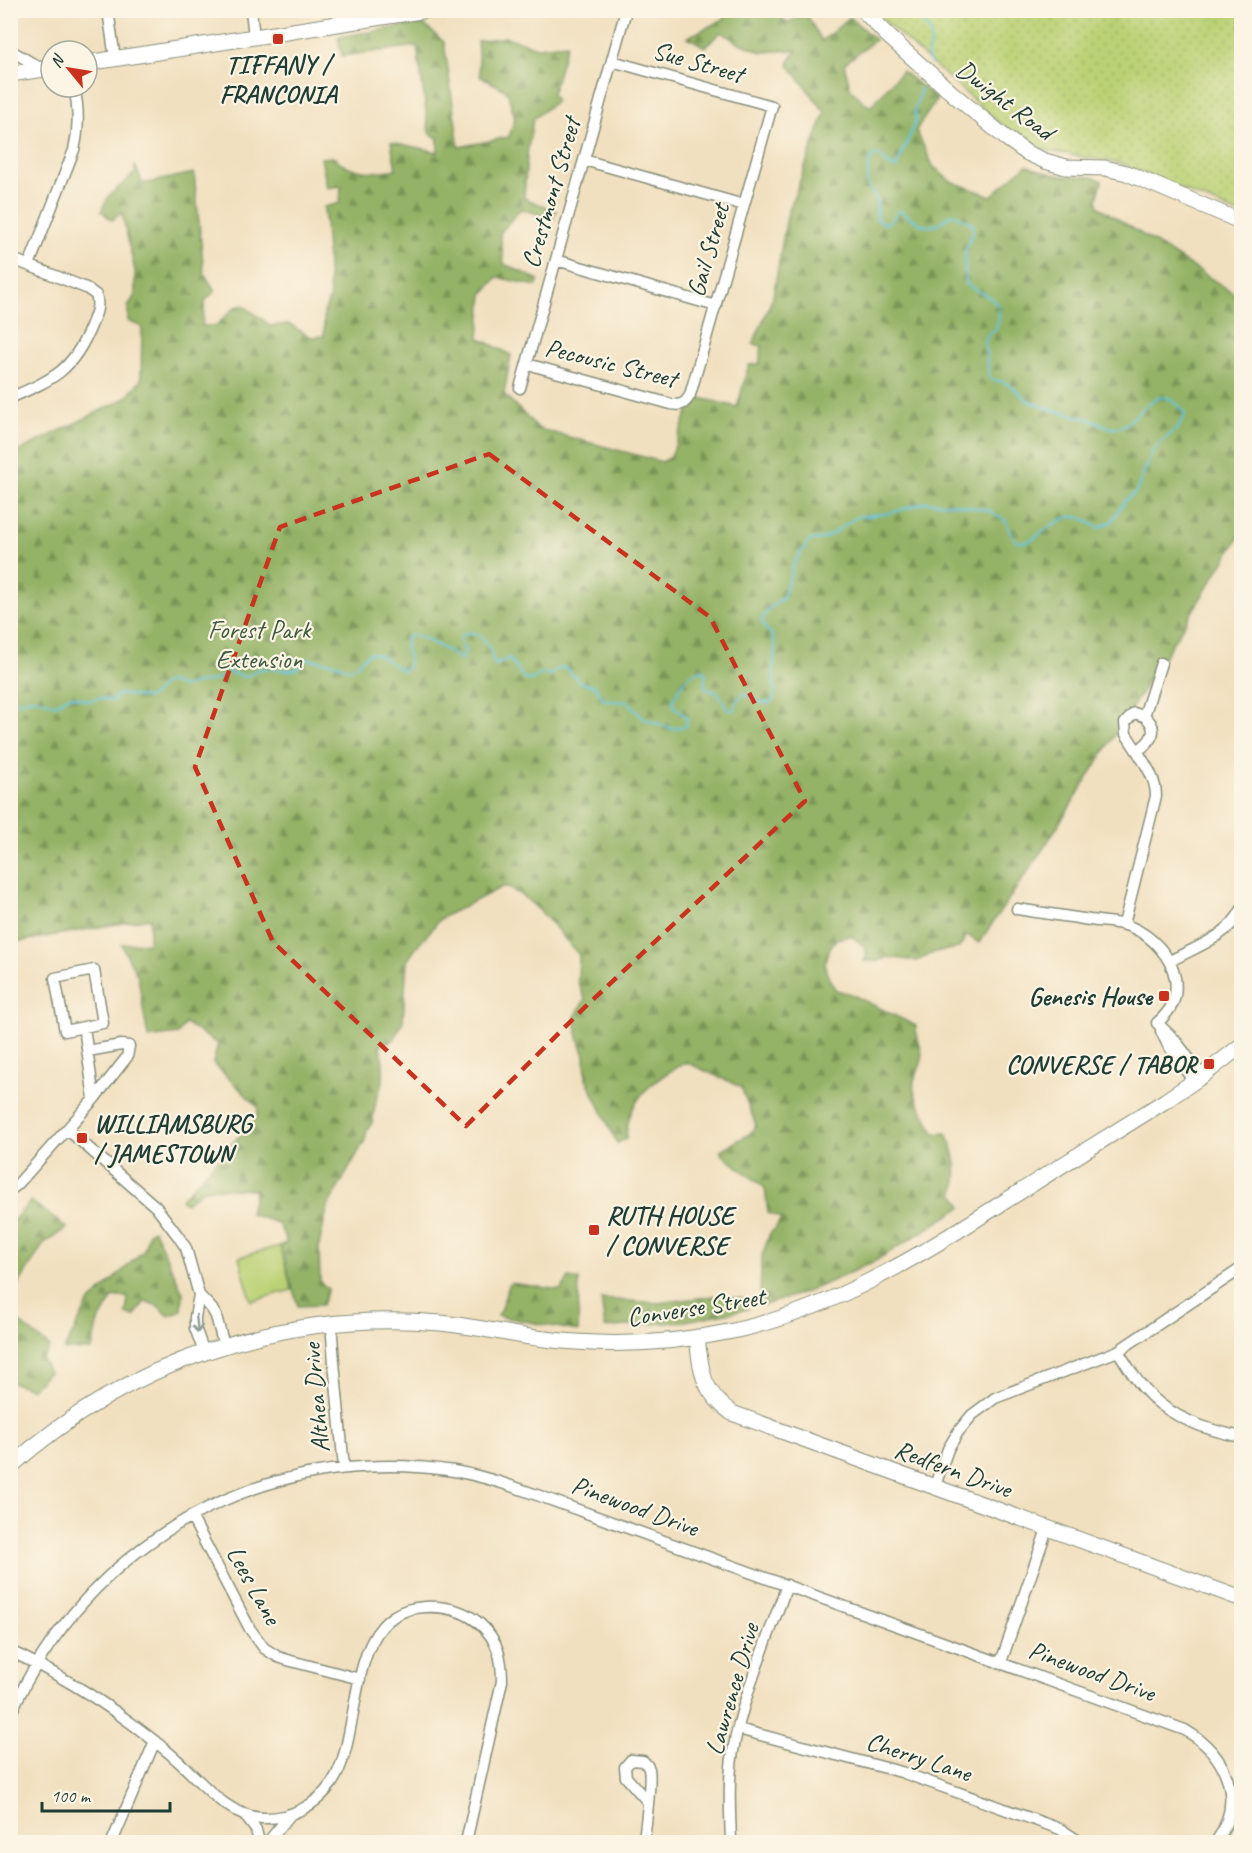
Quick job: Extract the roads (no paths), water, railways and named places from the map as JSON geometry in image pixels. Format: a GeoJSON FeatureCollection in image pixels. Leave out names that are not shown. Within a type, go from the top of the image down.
{"type":"FeatureCollection","features":[{"type":"Feature","properties":{"kind":"main road"},"geometry":{"type":"LineString","coordinates":[[99,61],[255,37],[352,16],[427,10]]}},
{"type":"Feature","properties":{"kind":"main road","name":"Dwight Road"},"geometry":{"type":"LineString","coordinates":[[863,10],[894,42],[952,94],[1028,153],[1066,167],[1105,168],[1127,173],[1242,222]]}},
{"type":"Feature","properties":{"kind":"main road"},"geometry":{"type":"LineString","coordinates":[[10,74],[39,70]]}},
{"type":"Feature","properties":{"kind":"main road","name":"Converse Street"},"geometry":{"type":"LineString","coordinates":[[10,1467],[43,1438],[98,1401],[154,1372],[204,1352],[288,1330],[333,1324],[386,1321],[425,1322],[472,1327],[549,1340],[603,1344],[642,1343],[697,1337],[790,1316],[868,1283],[970,1223],[1198,1079],[1242,1045]]}},
{"type":"Feature","properties":{"kind":"main road","name":"Redfern Drive"},"geometry":{"type":"LineString","coordinates":[[697,1337],[702,1375],[706,1386],[721,1405],[746,1420],[1242,1599]]}},
{"type":"Feature","properties":{"kind":"street"},"geometry":{"type":"LineString","coordinates":[[108,10],[115,58]]}},
{"type":"Feature","properties":{"kind":"street"},"geometry":{"type":"LineString","coordinates":[[251,10],[255,37]]}},
{"type":"Feature","properties":{"kind":"street","name":"Crestmont Street"},"geometry":{"type":"LineString","coordinates":[[520,388],[626,10]]}},
{"type":"Feature","properties":{"kind":"street"},"geometry":{"type":"LineString","coordinates":[[10,50],[39,65]]}},
{"type":"Feature","properties":{"kind":"street","name":"Sue Street"},"geometry":{"type":"LineString","coordinates":[[612,61],[772,106]]}},
{"type":"Feature","properties":{"kind":"street"},"geometry":{"type":"LineString","coordinates":[[29,265],[74,150],[78,125],[77,99]]}},
{"type":"Feature","properties":{"kind":"street","name":"Gail Street"},"geometry":{"type":"LineString","coordinates":[[684,404],[690,395],[772,106]]}},
{"type":"Feature","properties":{"kind":"street"},"geometry":{"type":"LineString","coordinates":[[584,160],[744,205]]}},
{"type":"Feature","properties":{"kind":"street"},"geometry":{"type":"LineString","coordinates":[[10,258],[94,293],[98,300],[98,307],[91,326],[71,364],[42,384],[10,398]]}},
{"type":"Feature","properties":{"kind":"street"},"geometry":{"type":"LineString","coordinates":[[556,260],[716,306]]}},
{"type":"Feature","properties":{"kind":"street","name":"Pecousic Street"},"geometry":{"type":"LineString","coordinates":[[527,364],[671,404],[684,404]]}},
{"type":"Feature","properties":{"kind":"street"},"geometry":{"type":"LineString","coordinates":[[1144,716],[1161,663]]}},
{"type":"Feature","properties":{"kind":"street"},"geometry":{"type":"LineString","coordinates":[[1124,924],[1156,796],[1150,774],[1126,734],[1125,723],[1134,713],[1144,716],[1152,725],[1153,733],[1149,742],[1137,751]]}},
{"type":"Feature","properties":{"kind":"street"},"geometry":{"type":"LineString","coordinates":[[1017,909],[1124,924],[1147,936],[1170,961],[1175,982],[1175,999],[1170,1011],[1157,1023],[1168,1045],[1198,1079]]}},
{"type":"Feature","properties":{"kind":"street"},"geometry":{"type":"LineString","coordinates":[[1170,961],[1226,931],[1242,909]]}},
{"type":"Feature","properties":{"kind":"street"},"geometry":{"type":"LineString","coordinates":[[94,970],[103,1023],[84,1027],[65,1031],[55,978],[94,970]]}},
{"type":"Feature","properties":{"kind":"street"},"geometry":{"type":"LineString","coordinates":[[84,1027],[94,1099]]}},
{"type":"Feature","properties":{"kind":"street"},"geometry":{"type":"LineString","coordinates":[[10,1190],[68,1130],[94,1099],[127,1057],[129,1046],[121,1045],[88,1051]]}},
{"type":"Feature","properties":{"kind":"street"},"geometry":{"type":"LineString","coordinates":[[68,1130],[166,1218],[186,1248],[199,1295],[195,1328],[204,1352]]}},
{"type":"Feature","properties":{"kind":"street"},"geometry":{"type":"LineString","coordinates":[[934,1488],[948,1449],[958,1432],[972,1414],[994,1398],[1118,1351],[1242,1268]]}},
{"type":"Feature","properties":{"kind":"street"},"geometry":{"type":"LineString","coordinates":[[199,1295],[216,1316],[224,1346]]}},
{"type":"Feature","properties":{"kind":"street","name":"Althea Drive"},"geometry":{"type":"LineString","coordinates":[[333,1324],[332,1336],[344,1468]]}},
{"type":"Feature","properties":{"kind":"street"},"geometry":{"type":"LineString","coordinates":[[1118,1351],[1145,1389],[1160,1404],[1198,1424],[1242,1437]]}},
{"type":"Feature","properties":{"kind":"street","name":"Pinewood Drive"},"geometry":{"type":"LineString","coordinates":[[10,1715],[36,1663],[74,1612],[102,1582],[152,1541],[191,1516],[220,1500],[303,1475],[368,1466],[407,1467],[476,1475],[537,1495],[1185,1730],[1201,1741],[1219,1761],[1230,1788],[1229,1814],[1216,1842]]}},
{"type":"Feature","properties":{"kind":"street","name":"Lees Lane"},"geometry":{"type":"LineString","coordinates":[[191,1516],[250,1629],[264,1648],[278,1657],[360,1678]]}},
{"type":"Feature","properties":{"kind":"street"},"geometry":{"type":"LineString","coordinates":[[1001,1662],[1047,1529]]}},
{"type":"Feature","properties":{"kind":"street","name":"Lawrence Drive"},"geometry":{"type":"LineString","coordinates":[[731,1842],[730,1784],[738,1729],[787,1586]]}},
{"type":"Feature","properties":{"kind":"street"},"geometry":{"type":"LineString","coordinates":[[10,1651],[36,1663],[103,1704],[155,1741],[217,1798],[243,1813],[261,1818],[291,1814],[303,1809],[318,1798],[333,1782],[342,1759],[369,1648],[376,1635],[388,1622],[408,1609],[436,1606],[457,1610],[480,1624],[495,1641],[500,1653],[502,1681],[466,1842]]}},
{"type":"Feature","properties":{"kind":"street","name":"Cherry Lane"},"geometry":{"type":"LineString","coordinates":[[738,1729],[902,1772],[1060,1829],[1080,1842]]}},
{"type":"Feature","properties":{"kind":"street"},"geometry":{"type":"LineString","coordinates":[[112,1842],[155,1741]]}},
{"type":"Feature","properties":{"kind":"street"},"geometry":{"type":"LineString","coordinates":[[644,1842],[647,1801]]}},
{"type":"Feature","properties":{"kind":"street"},"geometry":{"type":"LineString","coordinates":[[243,1813],[256,1830],[259,1842]]}},
{"type":"Feature","properties":{"kind":"street"},"geometry":{"type":"LineString","coordinates":[[268,1842],[291,1814]]}},
{"type":"Feature","properties":{"kind":"waterway"},"geometry":{"type":"LineString","coordinates":[[914,10],[930,32],[928,57],[932,65]]}},
{"type":"Feature","properties":{"kind":"waterway"},"geometry":{"type":"LineString","coordinates":[[932,10],[940,13],[945,10]]}},
{"type":"Feature","properties":{"kind":"waterway"},"geometry":{"type":"LineString","coordinates":[[10,700],[20,702],[37,699],[55,705],[72,696],[90,701],[99,698],[112,701],[119,694],[148,698],[165,683],[183,687],[216,680],[228,672],[246,677],[258,669],[291,670],[296,669],[306,659],[334,663],[350,669],[369,653],[379,655],[403,671],[409,664],[407,637],[411,635],[420,637],[462,659],[465,651],[459,640],[471,633],[479,636],[486,643],[496,665],[510,659],[524,679],[531,680],[543,673],[550,675],[561,667],[567,669],[581,683],[595,686],[603,699],[628,702],[642,718],[673,729],[686,726],[687,718],[674,706],[673,700],[685,680],[699,671],[704,670],[706,688],[718,693],[728,710],[734,710],[739,698],[745,694],[763,703],[770,703],[775,691],[773,678],[775,646],[772,635],[764,627],[762,621],[767,610],[783,598],[795,561],[810,540],[824,539],[857,517],[891,513],[926,502],[955,504],[990,511],[1006,521],[1012,536],[1019,542],[1027,542],[1066,518],[1080,517],[1098,528],[1111,522],[1125,501],[1136,492],[1153,451],[1179,427],[1185,414],[1174,402],[1165,397],[1148,404],[1124,425],[1110,428],[1098,422],[1036,404],[1006,383],[989,378],[985,343],[988,334],[996,329],[999,310],[993,299],[966,284],[965,254],[973,231],[972,223],[953,214],[938,224],[927,226],[900,210],[892,220],[884,224],[877,219],[877,202],[867,184],[869,162],[874,154],[881,156],[890,166],[896,168],[917,118],[914,113],[921,89]]}},
{"type":"Feature","properties":{"kind":"place","name":"TIFFANY / FRANCONIA"},"geometry":{"type":"Point","coordinates":[278,39]}},
{"type":"Feature","properties":{"kind":"place","name":"Genesis House"},"geometry":{"type":"Point","coordinates":[1164,996]}},
{"type":"Feature","properties":{"kind":"place","name":"CONVERSE / TABOR"},"geometry":{"type":"Point","coordinates":[1209,1064]}},
{"type":"Feature","properties":{"kind":"place","name":"WILLIAMSBURG / JAMESTOWN"},"geometry":{"type":"Point","coordinates":[82,1138]}},
{"type":"Feature","properties":{"kind":"place","name":"RUTH HOUSE / CONVERSE"},"geometry":{"type":"Point","coordinates":[594,1230]}},
{"type":"Feature","properties":{"kind":"park label","name":"Forest Park Extension"},"geometry":{"type":"Point","coordinates":[259,644]}}]}
